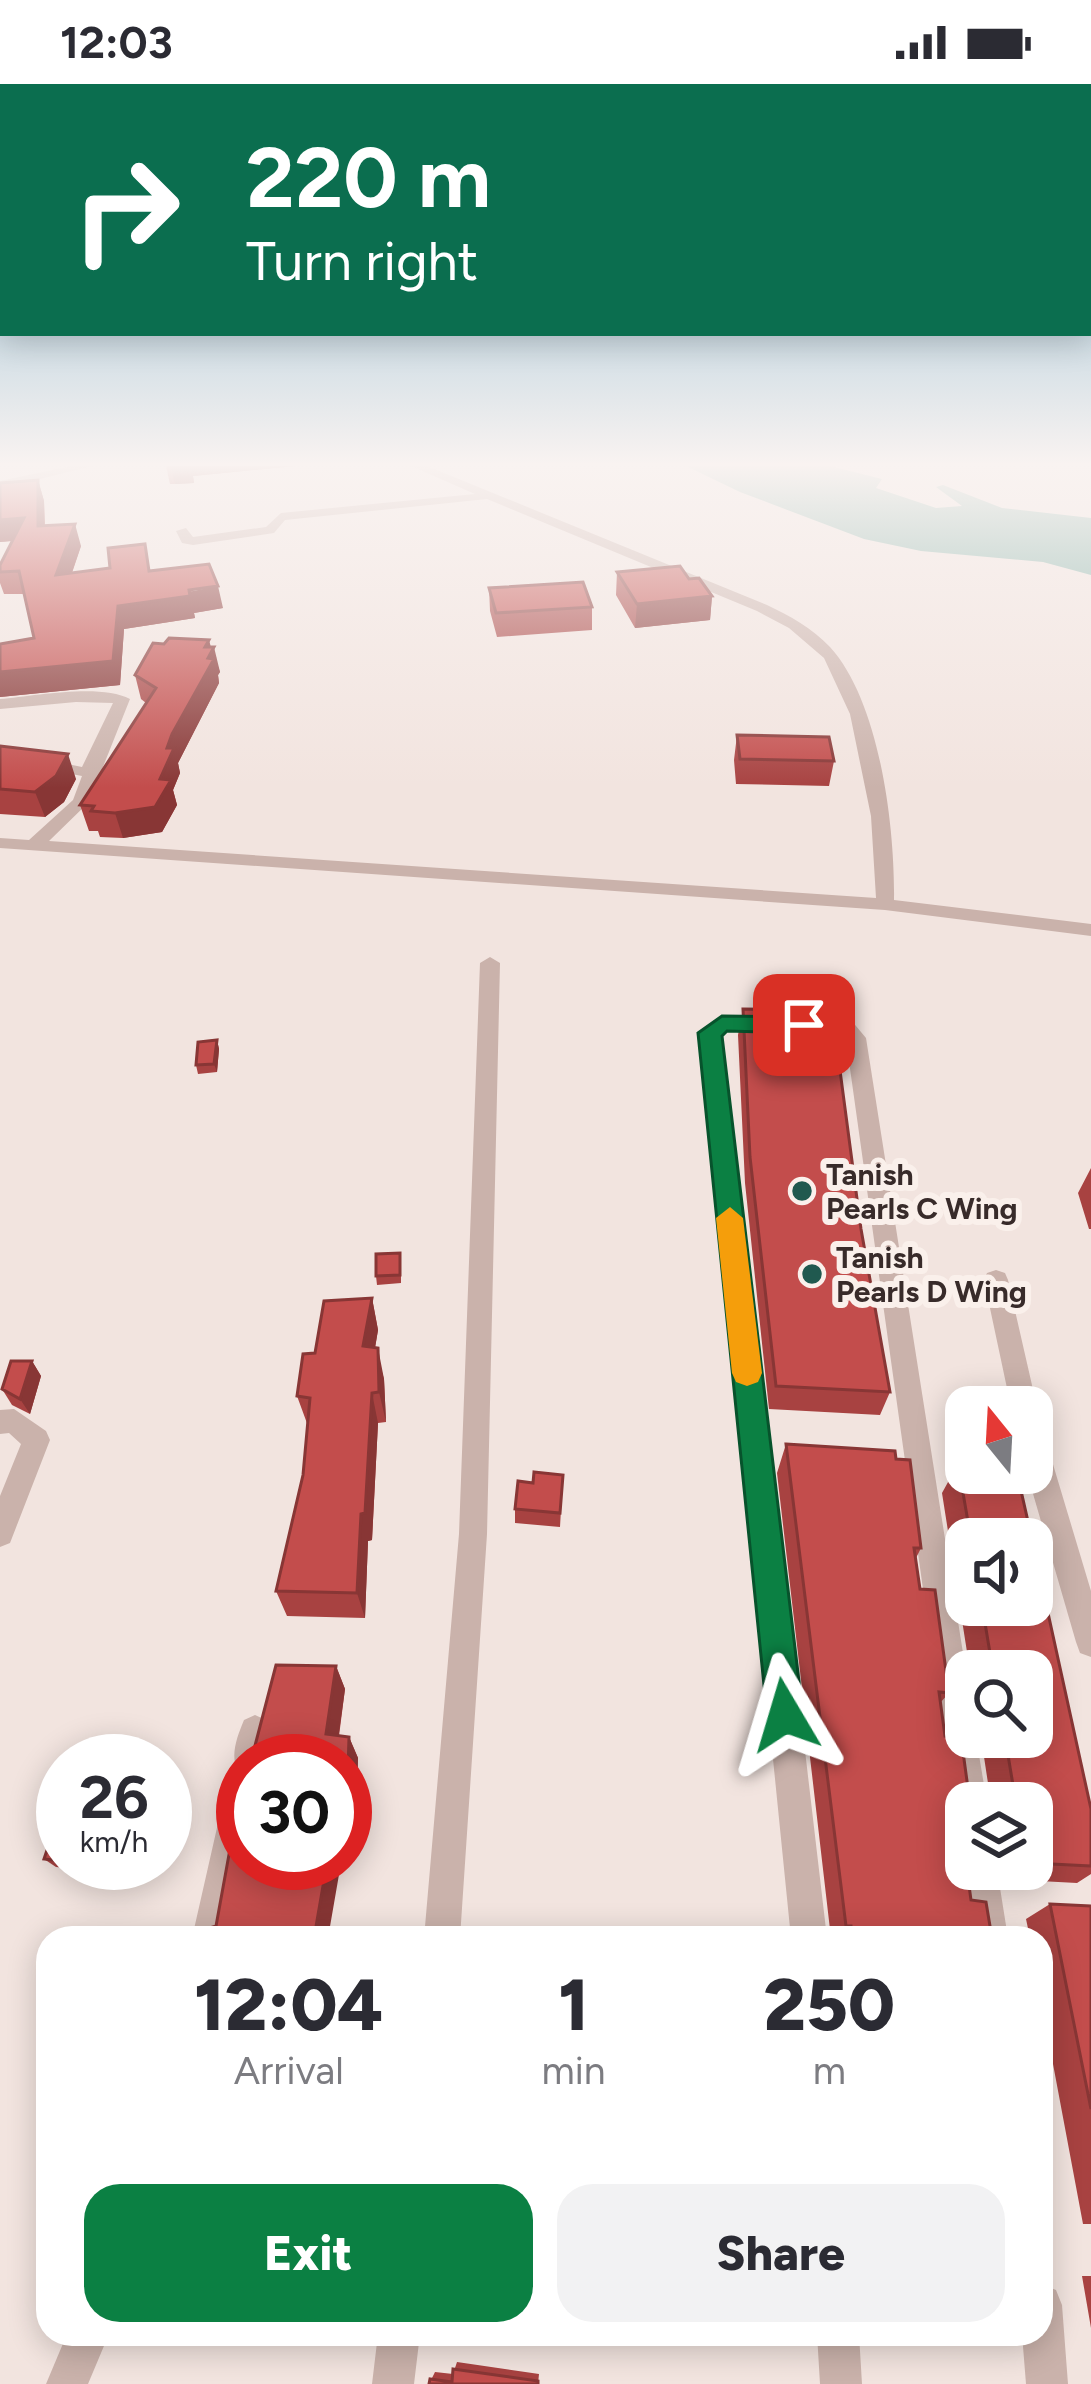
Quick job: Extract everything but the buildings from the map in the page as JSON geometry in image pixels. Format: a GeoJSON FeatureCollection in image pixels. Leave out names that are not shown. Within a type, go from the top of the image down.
{"type":"FeatureCollection","features":[{"type":"Feature","properties":{"kind":"street"},"geometry":{"type":"LineString","coordinates":[[678,573],[762,608],[803,629],[823,647],[848,691],[882,821],[888,862],[885,904]]}},
{"type":"Feature","properties":{"kind":"street"},"geometry":{"type":"LineString","coordinates":[[0,704],[122,699],[81,802],[35,844]]}},
{"type":"Feature","properties":{"kind":"street"},"geometry":{"type":"LineString","coordinates":[[0,754],[70,772],[94,767]]}},
{"type":"Feature","properties":{"kind":"street"},"geometry":{"type":"LineString","coordinates":[[0,843],[885,904],[1091,930]]}},
{"type":"Feature","properties":{"kind":"street"},"geometry":{"type":"LineString","coordinates":[[443,1926],[473,1534],[490,963]]}},
{"type":"Feature","properties":{"kind":"street"},"geometry":{"type":"LineString","coordinates":[[808,1926],[710,1033],[722,1023],[844,1025],[856,1038],[967,1782]]}},
{"type":"Feature","properties":{"kind":"street"},"geometry":{"type":"LineString","coordinates":[[996,1280],[1019,1386]]}},
{"type":"Feature","properties":{"kind":"street"},"geometry":{"type":"LineString","coordinates":[[0,1422],[14,1421],[36,1440],[0,1533]]}},
{"type":"Feature","properties":{"kind":"street"},"geometry":{"type":"LineString","coordinates":[[1048,1494],[1091,1642]]}},
{"type":"Feature","properties":{"kind":"street"},"geometry":{"type":"LineString","coordinates":[[213,1926],[221,1890]]}},
{"type":"Feature","properties":{"kind":"street"},"geometry":{"type":"LineString","coordinates":[[983,1890],[988,1926]]}},
{"type":"Feature","properties":{"kind":"street"},"geometry":{"type":"LineString","coordinates":[[67,2384],[83,2346]]}},
{"type":"Feature","properties":{"kind":"street"},"geometry":{"type":"LineString","coordinates":[[394,2384],[398,2346]]}},
{"type":"Feature","properties":{"kind":"street"},"geometry":{"type":"LineString","coordinates":[[839,2346],[841,2384]]}},
{"type":"Feature","properties":{"kind":"street"},"geometry":{"type":"LineString","coordinates":[[1044,2346],[1047,2384]]}},
{"type":"Feature","properties":{"kind":"slow traffic"},"geometry":{"type":"LineString","coordinates":[[730,1218],[747,1373]]}},
{"type":"Feature","properties":{"kind":"place","name":"Tanish Pearls C Wing"},"geometry":{"type":"Point","coordinates":[802,1191]}},
{"type":"Feature","properties":{"kind":"place","name":"Tanish Pearls D Wing"},"geometry":{"type":"Point","coordinates":[812,1274]}},
{"type":"Feature","properties":{"kind":"route"},"geometry":{"type":"LineString","coordinates":[[785,1715],[710,1033],[722,1023],[804,1025]]}}]}
